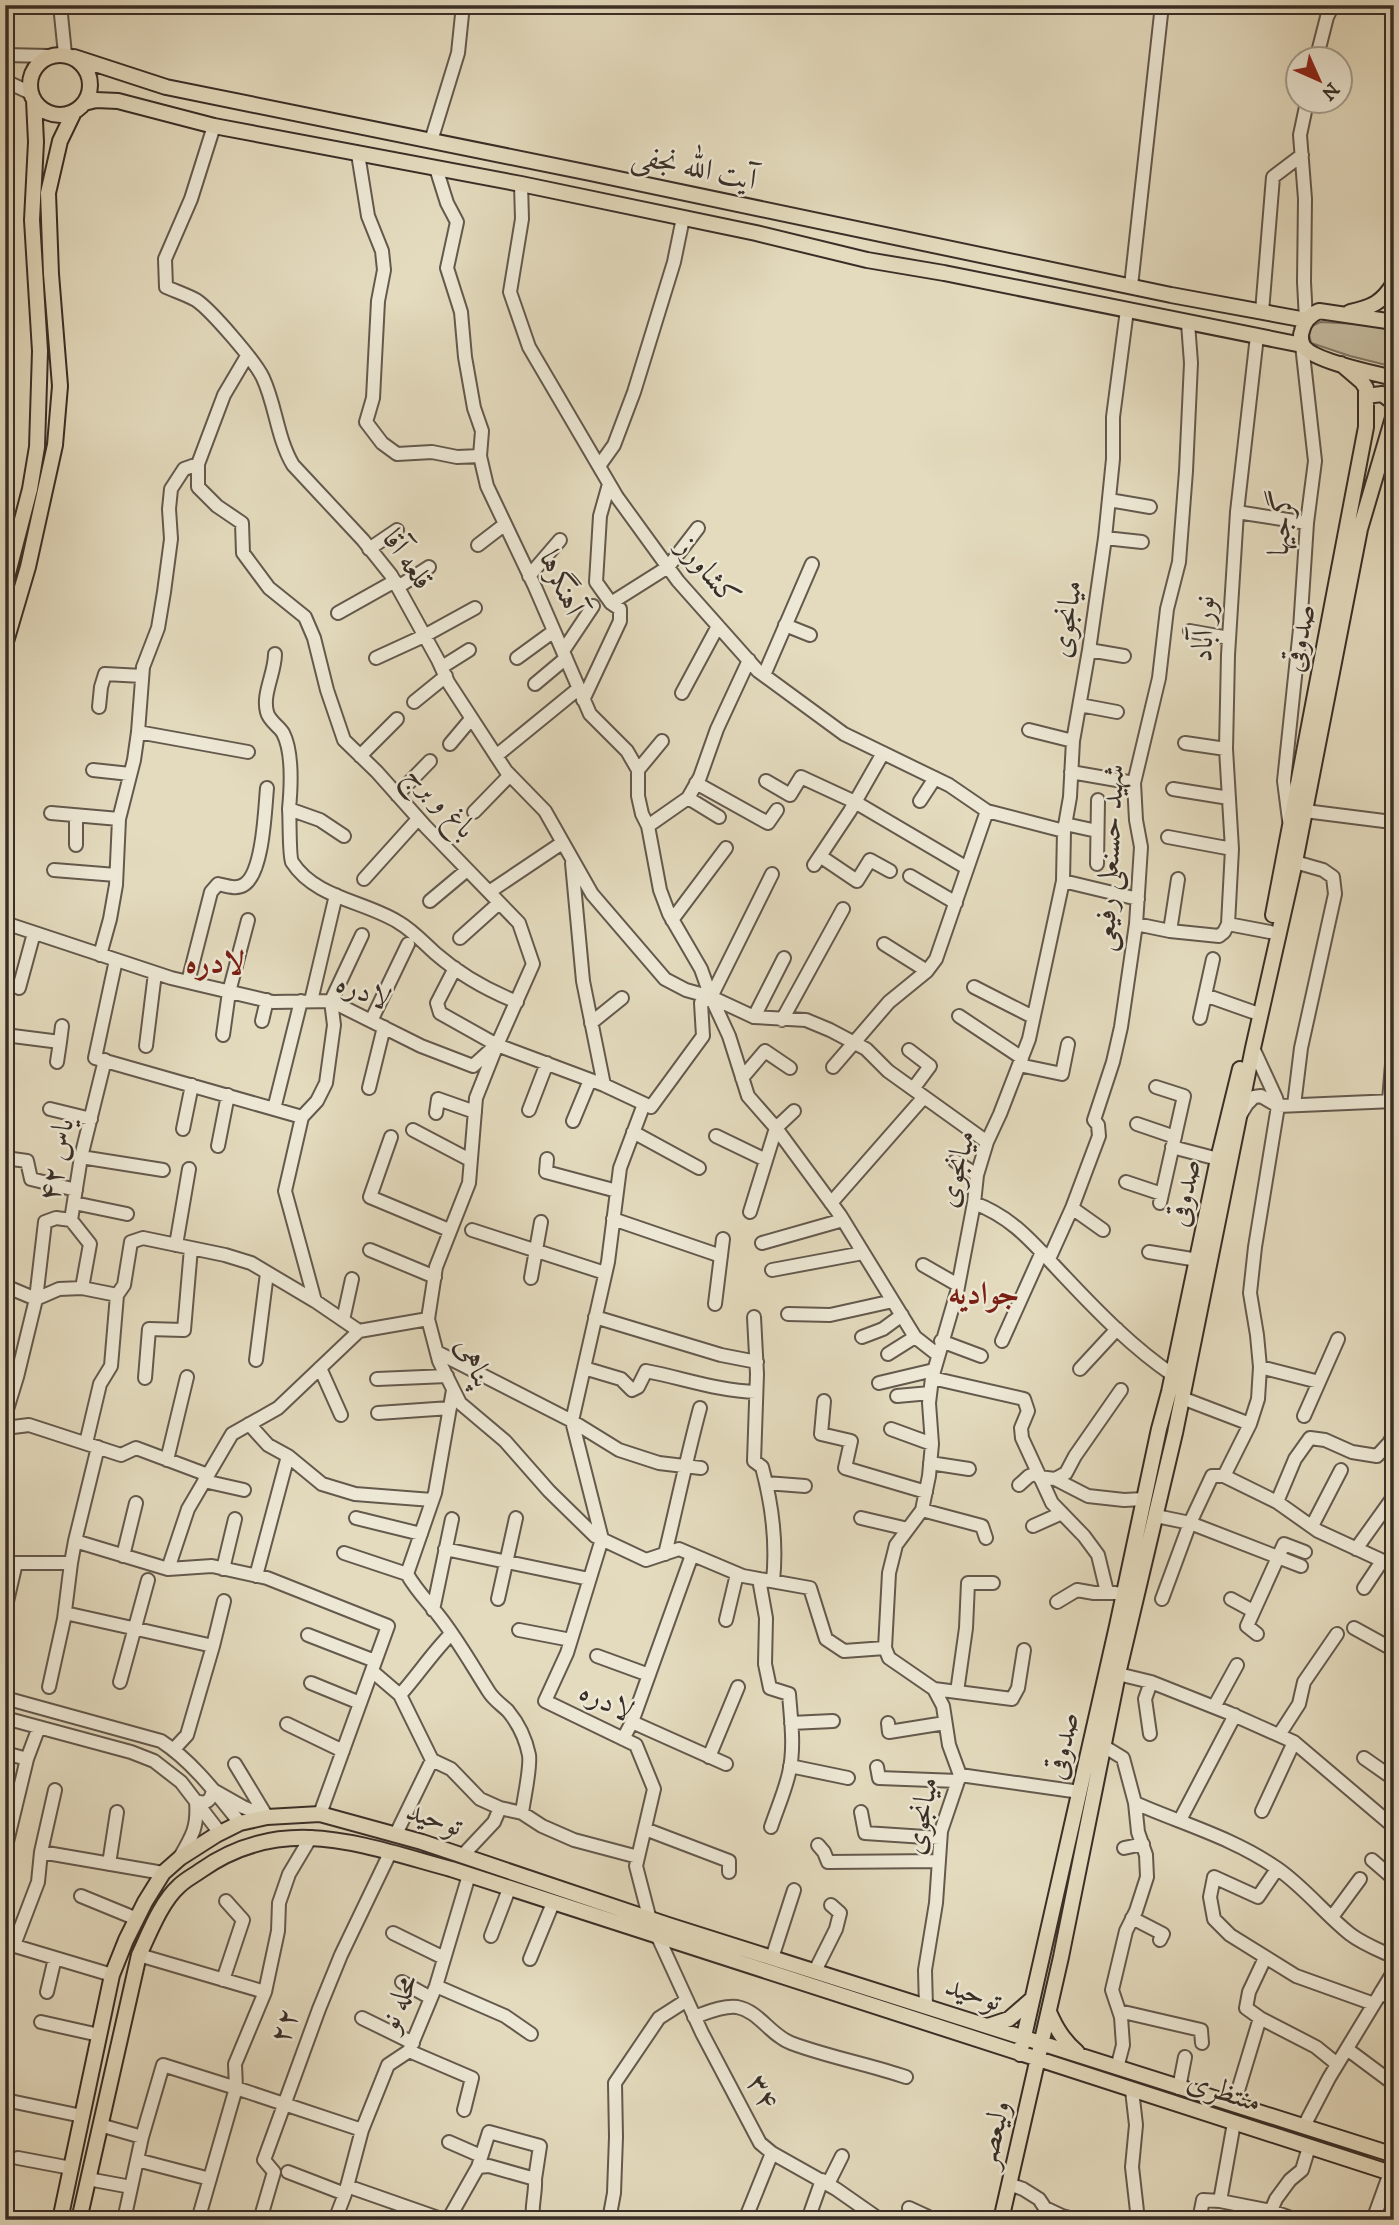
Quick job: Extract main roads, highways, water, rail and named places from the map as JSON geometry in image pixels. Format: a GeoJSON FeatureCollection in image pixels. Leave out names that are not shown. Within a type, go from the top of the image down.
{"type":"FeatureCollection","features":[{"type":"Feature","properties":{"kind":"main road"},"geometry":{"type":"LineString","coordinates":[[5,585],[30,489],[37,447],[40,351],[32,220],[36,142],[31,77],[35,68],[50,56],[70,56],[83,63],[91,82],[90,92],[60,141],[48,193],[60,386],[55,445],[28,567],[5,645]]}},
{"type":"Feature","properties":{"kind":"main road","name":"آیت الله نجفی"},"geometry":{"type":"LineString","coordinates":[[70,56],[166,87],[1306,320]]}},
{"type":"Feature","properties":{"kind":"main road"},"geometry":{"type":"LineString","coordinates":[[33,96],[44,110],[52,114],[62,115],[79,107]]}},
{"type":"Feature","properties":{"kind":"main road","name":"آیت الله نجفی"},"geometry":{"type":"LineString","coordinates":[[79,107],[96,100],[118,101],[214,126],[521,184],[786,240],[867,260],[944,272],[1279,340],[1302,345],[1318,357],[1341,364]]}},
{"type":"Feature","properties":{"kind":"main road"},"geometry":{"type":"LineString","coordinates":[[324,147],[332,135],[330,121]]}},
{"type":"Feature","properties":{"kind":"main road"},"geometry":{"type":"LineString","coordinates":[[351,126],[344,135],[342,144],[351,152]]}},
{"type":"Feature","properties":{"kind":"main road"},"geometry":{"type":"LineString","coordinates":[[786,240],[790,215]]}},
{"type":"Feature","properties":{"kind":"main road"},"geometry":{"type":"LineString","coordinates":[[803,244],[809,219]]}},
{"type":"Feature","properties":{"kind":"main road"},"geometry":{"type":"LineString","coordinates":[[36,274],[51,274]]}},
{"type":"Feature","properties":{"kind":"main road"},"geometry":{"type":"LineString","coordinates":[[1341,313],[1372,307],[1392,292]]}},
{"type":"Feature","properties":{"kind":"main road"},"geometry":{"type":"LineString","coordinates":[[1302,345],[1302,331],[1306,320],[1312,314],[1320,312],[1394,322]]}},
{"type":"Feature","properties":{"kind":"main road"},"geometry":{"type":"LineString","coordinates":[[1279,340],[1286,328],[1281,316]]}},
{"type":"Feature","properties":{"kind":"main road"},"geometry":{"type":"LineString","coordinates":[[1341,364],[1394,378]]}},
{"type":"Feature","properties":{"kind":"main road"},"geometry":{"type":"LineString","coordinates":[[1341,364],[1362,382],[1366,388],[1366,396],[1382,394],[1394,403]]}},
{"type":"Feature","properties":{"kind":"main road","name":"صدوقی"},"geometry":{"type":"LineString","coordinates":[[1042,2043],[1118,1674],[1156,1516],[1198,1260],[1291,831],[1366,427],[1366,396]]}},
{"type":"Feature","properties":{"kind":"main road","name":"صدوقی"},"geometry":{"type":"LineString","coordinates":[[1179,1377],[1240,1116],[1295,862],[1360,529],[1394,414]]}},
{"type":"Feature","properties":{"kind":"main road"},"geometry":{"type":"LineString","coordinates":[[11,563],[28,567]]}},
{"type":"Feature","properties":{"kind":"main road","name":"صدوقی"},"geometry":{"type":"LineString","coordinates":[[1020,2054],[1117,1626],[1116,1593],[1144,1499],[1159,1429],[1176,1395]]}},
{"type":"Feature","properties":{"kind":"main road","name":"توحید"},"geometry":{"type":"LineString","coordinates":[[60,2220],[112,1976],[126,1940],[163,1873],[180,1858],[240,1823],[267,1817],[320,1814],[396,1834],[462,1856],[658,1937],[1038,2060]]}},
{"type":"Feature","properties":{"kind":"main road","name":"توحید"},"geometry":{"type":"LineString","coordinates":[[79,2220],[139,1955],[156,1919],[177,1887],[220,1857],[263,1840],[311,1837],[355,1843],[469,1875],[553,1903],[587,1906],[650,1920],[1042,2043]]}},
{"type":"Feature","properties":{"kind":"main road"},"geometry":{"type":"LineString","coordinates":[[1048,1932],[1065,1937]]}},
{"type":"Feature","properties":{"kind":"main road"},"geometry":{"type":"LineString","coordinates":[[985,2026],[1009,2019],[1033,1998]]}},
{"type":"Feature","properties":{"kind":"main road"},"geometry":{"type":"LineString","coordinates":[[1049,2011],[1056,2029],[1065,2041],[1084,2057]]}},
{"type":"Feature","properties":{"kind":"main road","name":"منتظری"},"geometry":{"type":"LineString","coordinates":[[1042,2043],[1394,2155]]}},
{"type":"Feature","properties":{"kind":"main road","name":"ولیعصر"},"geometry":{"type":"LineString","coordinates":[[1001,2220],[1042,2043]]}},
{"type":"Feature","properties":{"kind":"main road","name":"منتظری"},"geometry":{"type":"LineString","coordinates":[[1038,2060],[1392,2174]]}},
{"type":"Feature","properties":{"kind":"main road"},"geometry":{"type":"LineString","coordinates":[[71,2168],[89,2175]]}},
{"type":"Feature","properties":{"kind":"district","name":"لادره"},"geometry":{"type":"Point","coordinates":[215,964]}},
{"type":"Feature","properties":{"kind":"district","name":"جوادیه"},"geometry":{"type":"Point","coordinates":[984,1295]}}]}
